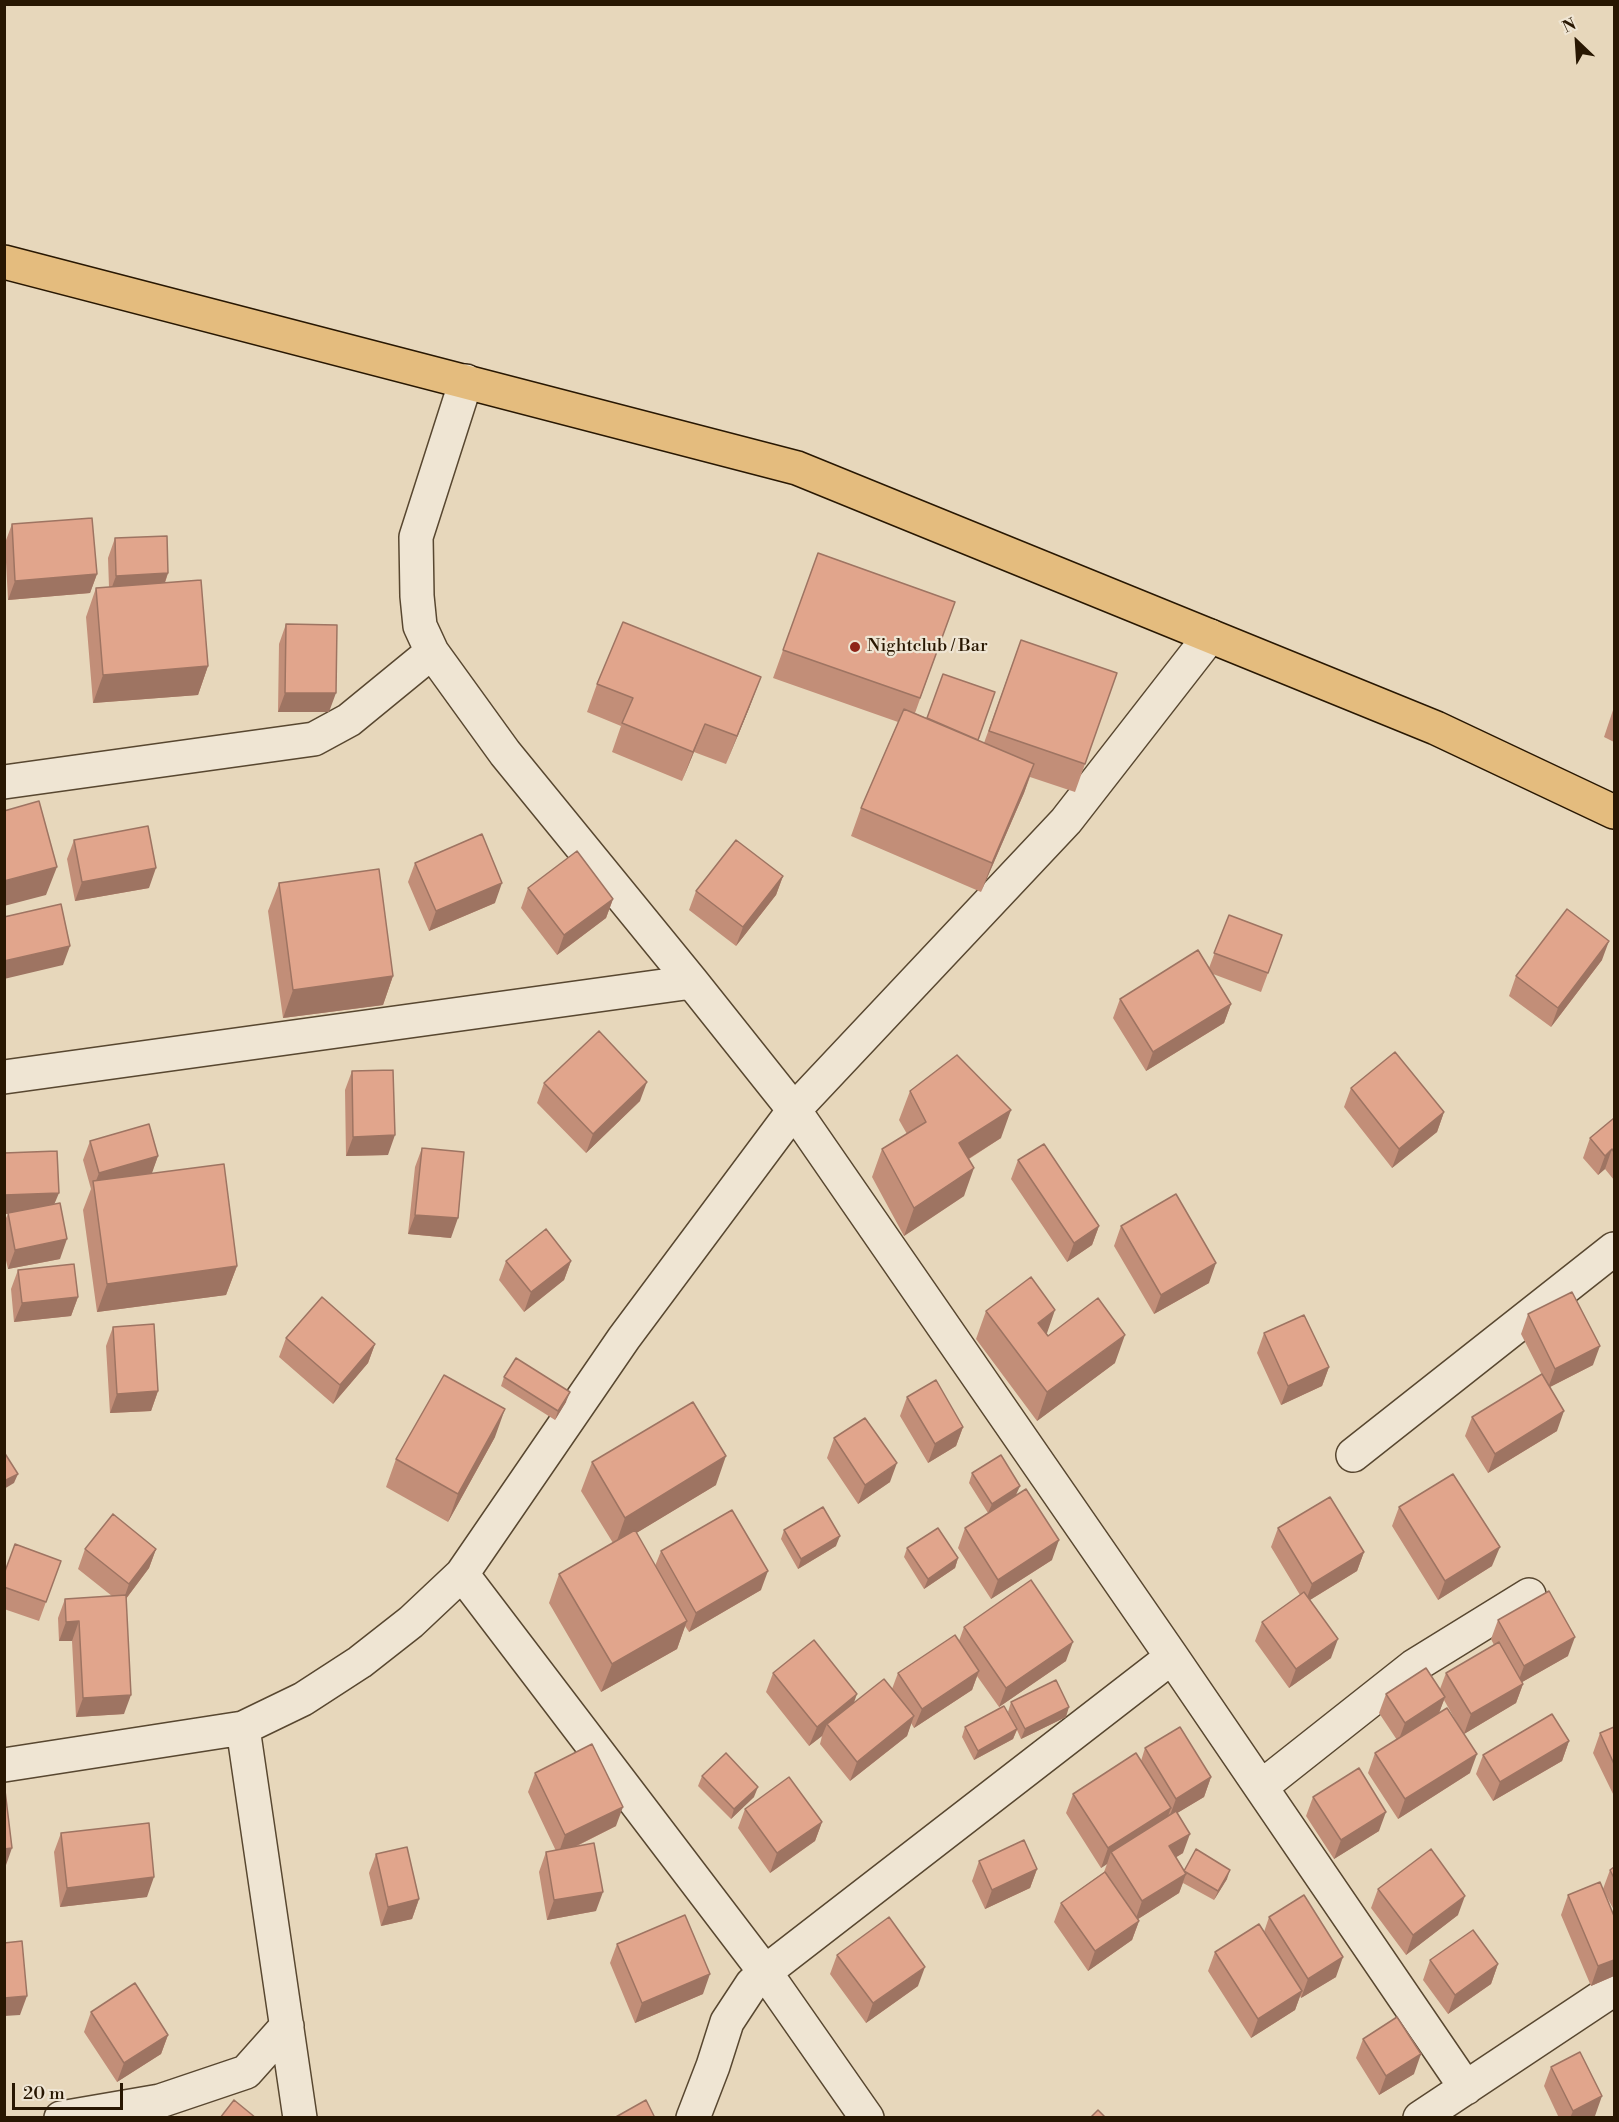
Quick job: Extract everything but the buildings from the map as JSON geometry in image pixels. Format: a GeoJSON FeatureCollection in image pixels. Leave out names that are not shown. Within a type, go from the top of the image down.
{"type":"FeatureCollection","features":[{"type":"Feature","properties":{"kind":"main road"},"geometry":{"type":"LineString","coordinates":[[4,262],[797,468],[1436,728],[1614,812]]}},
{"type":"Feature","properties":{"kind":"street"},"geometry":{"type":"LineString","coordinates":[[466,381],[416,537],[420,626],[432,652],[505,753],[794,1110],[1466,2088]]}},
{"type":"Feature","properties":{"kind":"street"},"geometry":{"type":"LineString","coordinates":[[4,1765],[243,1728],[303,1699],[360,1662],[411,1622],[462,1574],[624,1338],[794,1110],[1066,821],[1210,636]]}},
{"type":"Feature","properties":{"kind":"street"},"geometry":{"type":"LineString","coordinates":[[4,782],[314,739],[349,720],[432,652]]}},
{"type":"Feature","properties":{"kind":"street"},"geometry":{"type":"LineString","coordinates":[[4,1077],[692,982]]}},
{"type":"Feature","properties":{"kind":"street"},"geometry":{"type":"LineString","coordinates":[[1353,1455],[1614,1249]]}},
{"type":"Feature","properties":{"kind":"street"},"geometry":{"type":"LineString","coordinates":[[462,1574],[765,1972],[867,2118]]}},
{"type":"Feature","properties":{"kind":"street"},"geometry":{"type":"LineString","coordinates":[[1261,1787],[1414,1666],[1529,1595]]}},
{"type":"Feature","properties":{"kind":"street"},"geometry":{"type":"LineString","coordinates":[[693,2118],[727,2022],[752,1984],[1172,1657]]}},
{"type":"Feature","properties":{"kind":"street"},"geometry":{"type":"LineString","coordinates":[[243,1728],[300,2118]]}},
{"type":"Feature","properties":{"kind":"street"},"geometry":{"type":"LineString","coordinates":[[1420,2118],[1614,1989]]}},
{"type":"Feature","properties":{"kind":"street"},"geometry":{"type":"LineString","coordinates":[[61,2118],[160,2101],[246,2072],[287,2026]]}},
{"type":"Feature","properties":{"kind":"place","name":"Nightclub / Bar"},"geometry":{"type":"Point","coordinates":[855,647]}}]}
